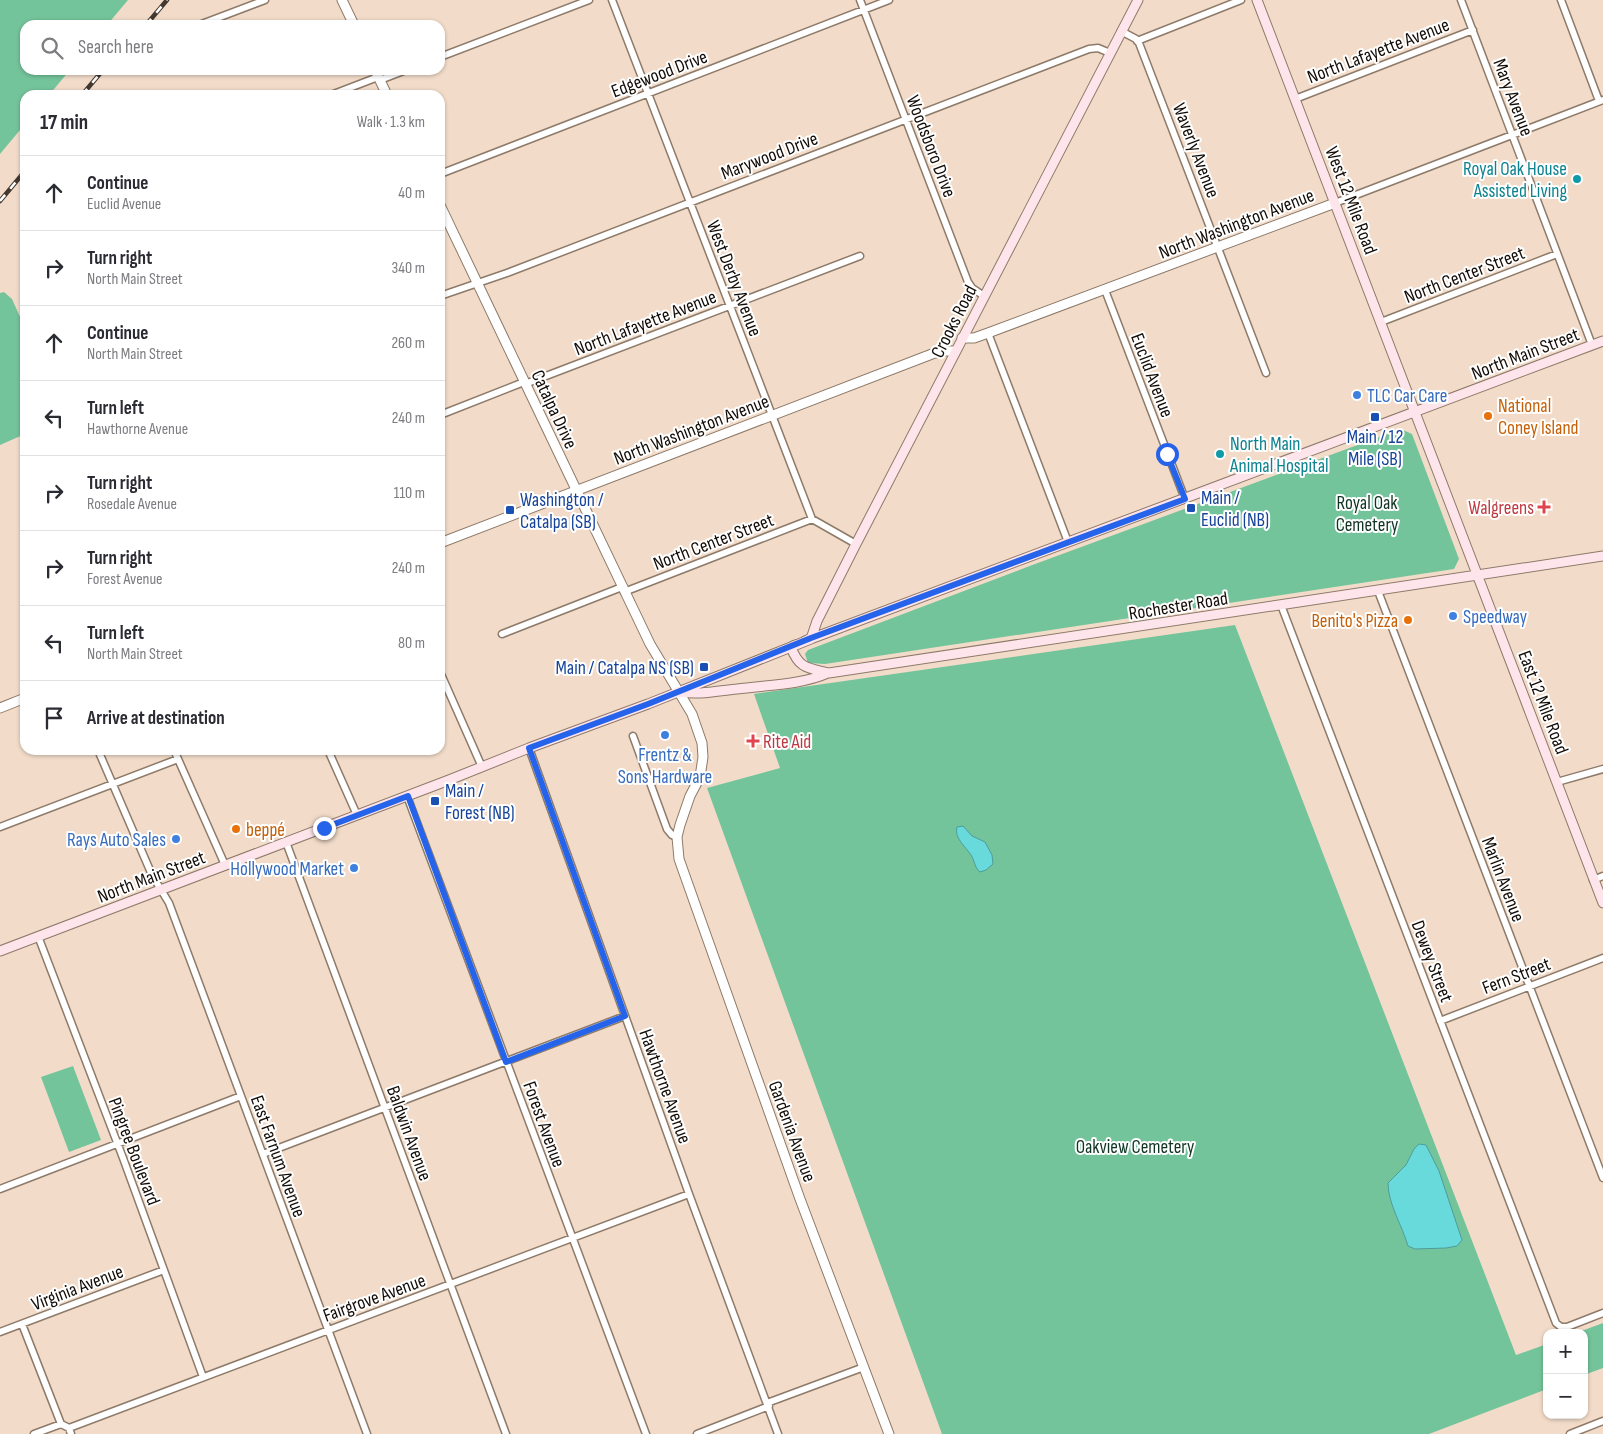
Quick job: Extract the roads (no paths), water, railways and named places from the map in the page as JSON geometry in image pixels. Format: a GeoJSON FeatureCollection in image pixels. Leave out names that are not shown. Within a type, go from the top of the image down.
{"type":"FeatureCollection","features":[{"type":"Feature","properties":{"kind":"main road","name":"Crooks Road"},"geometry":{"type":"LineString","coordinates":[[811,638],[817,621],[856,544],[1138,0]]}},
{"type":"Feature","properties":{"kind":"main road","name":"West 12 Mile Road"},"geometry":{"type":"LineString","coordinates":[[1257,0],[1415,412]]}},
{"type":"Feature","properties":{"kind":"main road","name":"North Main Street"},"geometry":{"type":"LineString","coordinates":[[811,638],[1603,341]]}},
{"type":"Feature","properties":{"kind":"main road","name":"East 12 Mile Road"},"geometry":{"type":"LineString","coordinates":[[1415,412],[1603,903]]}},
{"type":"Feature","properties":{"kind":"main road","name":"Rochester Road"},"geometry":{"type":"LineString","coordinates":[[791,647],[796,660],[804,667],[828,673],[1603,556]]}},
{"type":"Feature","properties":{"kind":"main road"},"geometry":{"type":"LineString","coordinates":[[791,647],[811,638]]}},
{"type":"Feature","properties":{"kind":"main road","name":"North Main Street"},"geometry":{"type":"LineString","coordinates":[[0,951],[679,692],[791,647]]}},
{"type":"Feature","properties":{"kind":"main road"},"geometry":{"type":"LineString","coordinates":[[679,692],[698,694],[773,685],[818,677],[828,673]]}},
{"type":"Feature","properties":{"kind":"street"},"geometry":{"type":"LineString","coordinates":[[212,20],[265,0]]}},
{"type":"Feature","properties":{"kind":"street"},"geometry":{"type":"LineString","coordinates":[[342,0],[352,20]]}},
{"type":"Feature","properties":{"kind":"street"},"geometry":{"type":"LineString","coordinates":[[445,54],[589,0]]}},
{"type":"Feature","properties":{"kind":"street","name":"West Derby Avenue"},"geometry":{"type":"LineString","coordinates":[[612,0],[812,519]]}},
{"type":"Feature","properties":{"kind":"street","name":"Woodsboro Drive"},"geometry":{"type":"LineString","coordinates":[[860,0],[968,282],[972,288],[984,296]]}},
{"type":"Feature","properties":{"kind":"street","name":"Edgewood Drive"},"geometry":{"type":"LineString","coordinates":[[445,172],[889,0]]}},
{"type":"Feature","properties":{"kind":"street"},"geometry":{"type":"LineString","coordinates":[[1121,31],[1137,41],[1241,0]]}},
{"type":"Feature","properties":{"kind":"street","name":"Mary Avenue"},"geometry":{"type":"LineString","coordinates":[[1461,0],[1592,345]]}},
{"type":"Feature","properties":{"kind":"street"},"geometry":{"type":"LineString","coordinates":[[1561,0],[1601,100]]}},
{"type":"Feature","properties":{"kind":"street","name":"North Lafayette Avenue"},"geometry":{"type":"LineString","coordinates":[[1295,99],[1472,30]]}},
{"type":"Feature","properties":{"kind":"street","name":"Waverly Avenue"},"geometry":{"type":"LineString","coordinates":[[1137,41],[1266,373]]}},
{"type":"Feature","properties":{"kind":"street","name":"Marywood Drive"},"geometry":{"type":"LineString","coordinates":[[445,294],[507,273],[1089,49],[1098,48],[1110,53]]}},
{"type":"Feature","properties":{"kind":"street"},"geometry":{"type":"LineString","coordinates":[[343,90],[378,76],[385,90]]}},
{"type":"Feature","properties":{"kind":"street","name":"North Washington Avenue"},"geometry":{"type":"LineString","coordinates":[[962,338],[974,338],[1105,290],[1601,100]]}},
{"type":"Feature","properties":{"kind":"street","name":"Catalpa Drive"},"geometry":{"type":"LineString","coordinates":[[445,216],[641,626],[679,692]]}},
{"type":"Feature","properties":{"kind":"street","name":"North Center Street"},"geometry":{"type":"LineString","coordinates":[[1381,322],[1558,254]]}},
{"type":"Feature","properties":{"kind":"street","name":"North Lafayette Avenue"},"geometry":{"type":"LineString","coordinates":[[445,413],[860,256]]}},
{"type":"Feature","properties":{"kind":"street","name":"Euclid Avenue"},"geometry":{"type":"LineString","coordinates":[[1105,290],[1185,499]]}},
{"type":"Feature","properties":{"kind":"street"},"geometry":{"type":"LineString","coordinates":[[988,333],[1068,542]]}},
{"type":"Feature","properties":{"kind":"street","name":"North Washington Avenue"},"geometry":{"type":"LineString","coordinates":[[445,541],[932,354],[944,350],[955,351]]}},
{"type":"Feature","properties":{"kind":"street"},"geometry":{"type":"LineString","coordinates":[[812,519],[856,544]]}},
{"type":"Feature","properties":{"kind":"street","name":"North Center Street"},"geometry":{"type":"LineString","coordinates":[[502,634],[812,519]]}},
{"type":"Feature","properties":{"kind":"street","name":"Marlin Avenue"},"geometry":{"type":"LineString","coordinates":[[1378,591],[1603,1178]]}},
{"type":"Feature","properties":{"kind":"street","name":"Dewey Street"},"geometry":{"type":"LineString","coordinates":[[1281,605],[1556,1323],[1560,1327],[1567,1327],[1603,1313]]}},
{"type":"Feature","properties":{"kind":"street"},"geometry":{"type":"LineString","coordinates":[[445,683],[482,767]]}},
{"type":"Feature","properties":{"kind":"street","name":"Gardenia Avenue"},"geometry":{"type":"LineString","coordinates":[[679,692],[692,714],[702,743],[703,757],[700,777],[690,796],[677,837],[679,859],[800,1199],[889,1434]]}},
{"type":"Feature","properties":{"kind":"street"},"geometry":{"type":"LineString","coordinates":[[0,708],[20,700]]}},
{"type":"Feature","properties":{"kind":"street"},"geometry":{"type":"LineString","coordinates":[[632,736],[667,829],[672,835],[677,837]]}},
{"type":"Feature","properties":{"kind":"street","name":"Hawthorne Avenue"},"geometry":{"type":"LineString","coordinates":[[529,748],[689,1194],[778,1434]]}},
{"type":"Feature","properties":{"kind":"street","name":"East Farnum Avenue"},"geometry":{"type":"LineString","coordinates":[[100,755],[152,875],[169,903],[367,1434]]}},
{"type":"Feature","properties":{"kind":"street"},"geometry":{"type":"LineString","coordinates":[[176,755],[225,865]]}},
{"type":"Feature","properties":{"kind":"street"},"geometry":{"type":"LineString","coordinates":[[330,755],[357,815]]}},
{"type":"Feature","properties":{"kind":"street"},"geometry":{"type":"LineString","coordinates":[[0,827],[178,759]]}},
{"type":"Feature","properties":{"kind":"street"},"geometry":{"type":"LineString","coordinates":[[1558,782],[1603,768]]}},
{"type":"Feature","properties":{"kind":"street","name":"Forest Avenue"},"geometry":{"type":"LineString","coordinates":[[408,796],[646,1434]]}},
{"type":"Feature","properties":{"kind":"street","name":"Baldwin Avenue"},"geometry":{"type":"LineString","coordinates":[[286,842],[506,1434]]}},
{"type":"Feature","properties":{"kind":"street"},"geometry":{"type":"LineString","coordinates":[[1594,880],[1603,876]]}},
{"type":"Feature","properties":{"kind":"street","name":"Pingree Boulevard"},"geometry":{"type":"LineString","coordinates":[[38,936],[203,1377]]}},
{"type":"Feature","properties":{"kind":"street","name":"Fern Street"},"geometry":{"type":"LineString","coordinates":[[1440,1021],[1603,958]]}},
{"type":"Feature","properties":{"kind":"street"},"geometry":{"type":"LineString","coordinates":[[263,1154],[625,1016]]}},
{"type":"Feature","properties":{"kind":"street"},"geometry":{"type":"LineString","coordinates":[[0,1190],[241,1096]]}},
{"type":"Feature","properties":{"kind":"street","name":"Fairgrove Avenue"},"geometry":{"type":"LineString","coordinates":[[70,1431],[203,1377],[689,1194]]}},
{"type":"Feature","properties":{"kind":"street","name":"Virginia Avenue"},"geometry":{"type":"LineString","coordinates":[[0,1332],[164,1270]]}},
{"type":"Feature","properties":{"kind":"street"},"geometry":{"type":"LineString","coordinates":[[22,1324],[61,1424],[70,1431]]}},
{"type":"Feature","properties":{"kind":"street"},"geometry":{"type":"LineString","coordinates":[[697,1434],[864,1367]]}},
{"type":"Feature","properties":{"kind":"street"},"geometry":{"type":"LineString","coordinates":[[1570,1434],[1603,1421]]}},
{"type":"Feature","properties":{"kind":"street"},"geometry":{"type":"LineString","coordinates":[[34,1434],[61,1424]]}},
{"type":"Feature","properties":{"kind":"water"},"geometry":{"type":"Polygon","coordinates":[[[963,826],[972,836],[985,842],[992,855],[993,864],[986,870],[980,872],[978,870],[971,855],[957,835],[957,827],[963,826]]]}},
{"type":"Feature","properties":{"kind":"water"},"geometry":{"type":"Polygon","coordinates":[[[1419,1144],[1426,1145],[1439,1171],[1462,1240],[1457,1246],[1415,1249],[1408,1246],[1390,1199],[1388,1183],[1406,1165],[1414,1149],[1419,1144]]]}},
{"type":"Feature","properties":{"kind":"railway"},"geometry":{"type":"LineString","coordinates":[[150,20],[167,0]]}},
{"type":"Feature","properties":{"kind":"railway"},"geometry":{"type":"LineString","coordinates":[[86,90],[99,75]]}},
{"type":"Feature","properties":{"kind":"railway"},"geometry":{"type":"LineString","coordinates":[[0,201],[20,177]]}},
{"type":"Feature","properties":{"kind":"place","name":"Royal Oak House Assisted Living"},"geometry":{"type":"Point","coordinates":[1577,179]}},
{"type":"Feature","properties":{"kind":"place","name":"TLC Car Care"},"geometry":{"type":"Point","coordinates":[1357,395]}},
{"type":"Feature","properties":{"kind":"place","name":"National Coney Island"},"geometry":{"type":"Point","coordinates":[1488,416]}},
{"type":"Feature","properties":{"kind":"place","name":"Main / 12 Mile (SB)"},"geometry":{"type":"Point","coordinates":[1375,417]}},
{"type":"Feature","properties":{"kind":"place","name":"North Main Animal Hospital"},"geometry":{"type":"Point","coordinates":[1220,454]}},
{"type":"Feature","properties":{"kind":"place","name":"Walgreens"},"geometry":{"type":"Point","coordinates":[1544,507]}},
{"type":"Feature","properties":{"kind":"place","name":"Main / Euclid (NB)"},"geometry":{"type":"Point","coordinates":[1191,508]}},
{"type":"Feature","properties":{"kind":"place","name":"Washington / Catalpa (SB)"},"geometry":{"type":"Point","coordinates":[510,510]}},
{"type":"Feature","properties":{"kind":"place","name":"Speedway"},"geometry":{"type":"Point","coordinates":[1453,616]}},
{"type":"Feature","properties":{"kind":"place","name":"Benito's Pizza"},"geometry":{"type":"Point","coordinates":[1408,620]}},
{"type":"Feature","properties":{"kind":"place","name":"Main / Catalpa NS (SB)"},"geometry":{"type":"Point","coordinates":[704,667]}},
{"type":"Feature","properties":{"kind":"place","name":"Frentz & Sons Hardware"},"geometry":{"type":"Point","coordinates":[665,735]}},
{"type":"Feature","properties":{"kind":"place","name":"Rite Aid"},"geometry":{"type":"Point","coordinates":[753,741]}},
{"type":"Feature","properties":{"kind":"place","name":"Main / Forest (NB)"},"geometry":{"type":"Point","coordinates":[435,801]}},
{"type":"Feature","properties":{"kind":"place","name":"beppé"},"geometry":{"type":"Point","coordinates":[236,829]}},
{"type":"Feature","properties":{"kind":"place","name":"Rays Auto Sales"},"geometry":{"type":"Point","coordinates":[176,839]}},
{"type":"Feature","properties":{"kind":"place","name":"Hollywood Market"},"geometry":{"type":"Point","coordinates":[354,868]}},
{"type":"Feature","properties":{"kind":"park label","name":"Royal Oak Cemetery"},"geometry":{"type":"Point","coordinates":[1367,513]}},
{"type":"Feature","properties":{"kind":"park label","name":"Oakview Cemetery"},"geometry":{"type":"Point","coordinates":[1135,1146]}}]}
